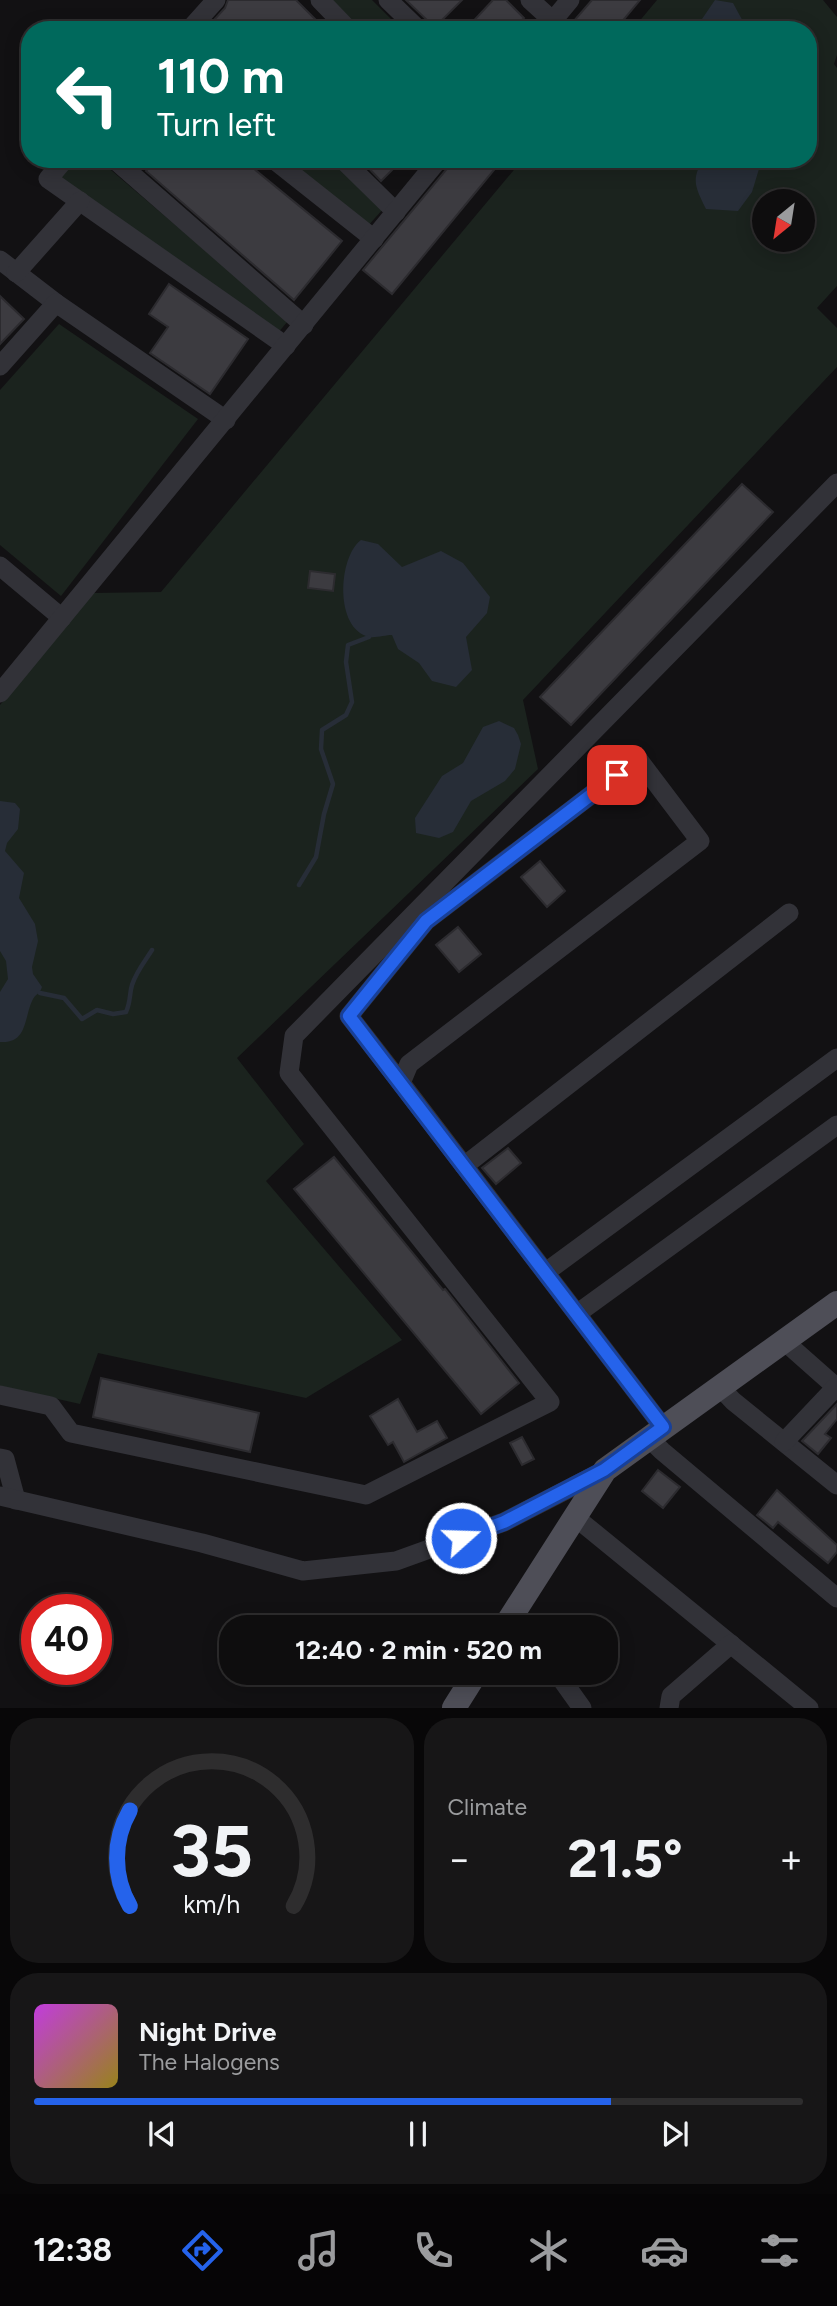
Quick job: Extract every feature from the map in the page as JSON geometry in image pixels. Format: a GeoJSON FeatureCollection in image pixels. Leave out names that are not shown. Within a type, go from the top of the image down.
{"type":"FeatureCollection","features":[{"type":"Feature","properties":{"kind":"main road"},"geometry":{"type":"LineString","coordinates":[[519,1615],[604,1470],[837,1303]]}},
{"type":"Feature","properties":{"kind":"main road"},"geometry":{"type":"LineString","coordinates":[[461,1706],[470,1685]]}},
{"type":"Feature","properties":{"kind":"street"},"geometry":{"type":"LineString","coordinates":[[202,21],[216,0]]}},
{"type":"Feature","properties":{"kind":"street"},"geometry":{"type":"LineString","coordinates":[[320,0],[340,21]]}},
{"type":"Feature","properties":{"kind":"street"},"geometry":{"type":"LineString","coordinates":[[388,0],[410,21]]}},
{"type":"Feature","properties":{"kind":"street"},"geometry":{"type":"LineString","coordinates":[[530,0],[546,21]]}},
{"type":"Feature","properties":{"kind":"street"},"geometry":{"type":"LineString","coordinates":[[552,21],[570,0]]}},
{"type":"Feature","properties":{"kind":"street"},"geometry":{"type":"LineString","coordinates":[[57,168],[48,179],[286,346]]}},
{"type":"Feature","properties":{"kind":"street"},"geometry":{"type":"LineString","coordinates":[[124,168],[304,325]]}},
{"type":"Feature","properties":{"kind":"street"},"geometry":{"type":"LineString","coordinates":[[284,168],[374,239]]}},
{"type":"Feature","properties":{"kind":"street"},"geometry":{"type":"LineString","coordinates":[[351,168],[396,212]]}},
{"type":"Feature","properties":{"kind":"street"},"geometry":{"type":"LineString","coordinates":[[0,692],[432,168]]}},
{"type":"Feature","properties":{"kind":"street"},"geometry":{"type":"LineString","coordinates":[[16,273],[80,201]]}},
{"type":"Feature","properties":{"kind":"street"},"geometry":{"type":"LineString","coordinates":[[0,260],[56,303],[226,420]]}},
{"type":"Feature","properties":{"kind":"street"},"geometry":{"type":"LineString","coordinates":[[0,366],[56,303]]}},
{"type":"Feature","properties":{"kind":"street"},"geometry":{"type":"LineString","coordinates":[[0,1395],[51,1406],[71,1433],[366,1495],[550,1402],[289,1073],[294,1036],[837,483]]}},
{"type":"Feature","properties":{"kind":"street"},"geometry":{"type":"LineString","coordinates":[[0,566],[62,618]]}},
{"type":"Feature","properties":{"kind":"street"},"geometry":{"type":"LineString","coordinates":[[401,1083],[409,1064],[700,841],[638,759],[426,921],[349,1016],[578,1313],[656,1432],[662,1451],[837,1598]]}},
{"type":"Feature","properties":{"kind":"street"},"geometry":{"type":"LineString","coordinates":[[464,1166],[789,913]]}},
{"type":"Feature","properties":{"kind":"street"},"geometry":{"type":"LineString","coordinates":[[546,1272],[837,1058]]}},
{"type":"Feature","properties":{"kind":"street"},"geometry":{"type":"LineString","coordinates":[[578,1313],[837,1125]]}},
{"type":"Feature","properties":{"kind":"street"},"geometry":{"type":"LineString","coordinates":[[784,1341],[836,1387],[784,1443]]}},
{"type":"Feature","properties":{"kind":"street"},"geometry":{"type":"LineString","coordinates":[[720,1387],[733,1401],[837,1485]]}},
{"type":"Feature","properties":{"kind":"street"},"geometry":{"type":"LineString","coordinates":[[0,1458],[5,1460],[8,1498],[303,1571],[396,1561],[504,1522],[604,1470]]}},
{"type":"Feature","properties":{"kind":"street"},"geometry":{"type":"LineString","coordinates":[[575,1517],[808,1707]]}},
{"type":"Feature","properties":{"kind":"street"},"geometry":{"type":"LineString","coordinates":[[669,1707],[671,1696],[730,1644]]}},
{"type":"Feature","properties":{"kind":"street"},"geometry":{"type":"LineString","coordinates":[[566,1685],[582,1707]]}},
{"type":"Feature","properties":{"kind":"shaded area"},"geometry":{"type":"Polygon","coordinates":[[[327,0],[372,0],[393,21],[348,21],[327,0]]]}},
{"type":"Feature","properties":{"kind":"shaded area"},"geometry":{"type":"Polygon","coordinates":[[[657,0],[823,0],[837,17],[837,55],[834,64],[837,68],[837,286],[817,308],[837,328],[837,367],[523,700],[538,769],[237,1058],[304,1144],[266,1181],[402,1340],[306,1398],[98,1353],[80,1404],[0,1386],[0,705],[93,593],[161,592],[515,168],[817,168],[817,21],[640,21],[657,0]]]}},
{"type":"Feature","properties":{"kind":"shaded area"},"geometry":{"type":"Polygon","coordinates":[[[715,0],[733,3],[743,21],[703,21],[715,0]]]}},
{"type":"Feature","properties":{"kind":"shaded area"},"geometry":{"type":"Polygon","coordinates":[[[66,168],[109,168],[288,321],[277,334],[58,178],[66,168]]]}},
{"type":"Feature","properties":{"kind":"shaded area"},"geometry":{"type":"Polygon","coordinates":[[[295,168],[340,168],[383,209],[367,227],[295,168]]]}},
{"type":"Feature","properties":{"kind":"shaded area"},"geometry":{"type":"Polygon","coordinates":[[[699,168],[759,168],[752,192],[738,211],[706,209],[696,178],[699,168]]]}},
{"type":"Feature","properties":{"kind":"shaded area"},"geometry":{"type":"Polygon","coordinates":[[[59,324],[198,419],[61,596],[0,545],[0,390],[59,324]]]}},
{"type":"Feature","properties":{"kind":"shaded area"},"geometry":{"type":"Polygon","coordinates":[[[361,540],[378,544],[402,567],[441,551],[463,563],[490,597],[487,613],[466,637],[472,670],[456,687],[432,681],[419,663],[398,649],[392,635],[370,637],[358,632],[350,621],[345,608],[344,576],[353,549],[361,540]]]}},
{"type":"Feature","properties":{"kind":"shaded area"},"geometry":{"type":"Polygon","coordinates":[[[499,721],[514,728],[521,744],[515,769],[505,781],[471,801],[453,832],[439,838],[416,833],[415,818],[442,776],[463,763],[483,727],[499,721]]]}},
{"type":"Feature","properties":{"kind":"shaded area"},"geometry":{"type":"Polygon","coordinates":[[[0,801],[15,803],[20,809],[18,829],[7,843],[5,851],[24,873],[19,898],[35,924],[38,941],[32,967],[33,974],[42,987],[32,1001],[20,1035],[9,1042],[0,1042],[0,992],[8,979],[6,961],[0,951],[0,801]]]}},
{"type":"Feature","properties":{"kind":"building"},"geometry":{"type":"Polygon","coordinates":[[[228,0],[296,0],[317,21],[213,21],[225,8],[228,0]]]}},
{"type":"Feature","properties":{"kind":"building"},"geometry":{"type":"Polygon","coordinates":[[[406,0],[462,0],[441,21],[428,21],[406,0]]]}},
{"type":"Feature","properties":{"kind":"building"},"geometry":{"type":"Polygon","coordinates":[[[493,0],[506,0],[524,18],[521,21],[473,21],[493,0]]]}},
{"type":"Feature","properties":{"kind":"building"},"geometry":{"type":"Polygon","coordinates":[[[592,0],[640,0],[622,21],[574,21],[592,0]]]}},
{"type":"Feature","properties":{"kind":"building"},"geometry":{"type":"Polygon","coordinates":[[[148,168],[253,168],[342,241],[294,300],[146,171],[148,168]]]}},
{"type":"Feature","properties":{"kind":"building"},"geometry":{"type":"Polygon","coordinates":[[[369,168],[394,168],[381,181],[369,168]]]}},
{"type":"Feature","properties":{"kind":"building"},"geometry":{"type":"Polygon","coordinates":[[[448,168],[496,168],[392,294],[363,270],[448,168]]]}},
{"type":"Feature","properties":{"kind":"building"},"geometry":{"type":"Polygon","coordinates":[[[169,284],[248,339],[210,394],[150,353],[168,327],[149,314],[169,284]]]}},
{"type":"Feature","properties":{"kind":"building"},"geometry":{"type":"Polygon","coordinates":[[[0,296],[24,319],[0,344],[0,296]]]}},
{"type":"Feature","properties":{"kind":"building"},"geometry":{"type":"Polygon","coordinates":[[[742,484],[773,512],[571,725],[540,697],[742,484]]]}},
{"type":"Feature","properties":{"kind":"building"},"geometry":{"type":"Polygon","coordinates":[[[310,571],[335,574],[333,591],[308,588],[310,571]]]}},
{"type":"Feature","properties":{"kind":"building"},"geometry":{"type":"Polygon","coordinates":[[[540,861],[565,891],[547,907],[521,877],[540,861]]]}},
{"type":"Feature","properties":{"kind":"building"},"geometry":{"type":"Polygon","coordinates":[[[458,927],[481,954],[459,972],[436,945],[458,927]]]}},
{"type":"Feature","properties":{"kind":"building"},"geometry":{"type":"Polygon","coordinates":[[[508,1148],[521,1163],[496,1184],[482,1168],[508,1148]]]}},
{"type":"Feature","properties":{"kind":"building"},"geometry":{"type":"Polygon","coordinates":[[[334,1157],[443,1290],[445,1289],[519,1383],[481,1414],[294,1189],[334,1157]]]}},
{"type":"Feature","properties":{"kind":"building"},"geometry":{"type":"Polygon","coordinates":[[[101,1378],[259,1413],[250,1452],[93,1417],[101,1378]]]}},
{"type":"Feature","properties":{"kind":"building"},"geometry":{"type":"Polygon","coordinates":[[[398,1399],[417,1432],[437,1421],[447,1438],[404,1462],[393,1442],[388,1445],[370,1416],[398,1399]]]}},
{"type":"Feature","properties":{"kind":"building"},"geometry":{"type":"Polygon","coordinates":[[[837,1404],[837,1419],[825,1434],[831,1438],[818,1454],[802,1441],[837,1404]]]}},
{"type":"Feature","properties":{"kind":"building"},"geometry":{"type":"Polygon","coordinates":[[[522,1437],[534,1459],[522,1465],[510,1443],[522,1437]]]}},
{"type":"Feature","properties":{"kind":"building"},"geometry":{"type":"Polygon","coordinates":[[[658,1470],[680,1487],[663,1508],[642,1491],[658,1470]]]}},
{"type":"Feature","properties":{"kind":"building"},"geometry":{"type":"Polygon","coordinates":[[[777,1490],[837,1545],[837,1552],[828,1563],[778,1522],[773,1528],[757,1515],[777,1490]]]}},
{"type":"Feature","properties":{"kind":"waterway"},"geometry":{"type":"LineString","coordinates":[[299,885],[316,857],[333,784],[321,749],[322,730],[346,715],[352,702],[346,662],[348,645],[369,637]]}},
{"type":"Feature","properties":{"kind":"waterway"},"geometry":{"type":"LineString","coordinates":[[40,993],[64,998],[82,1019],[97,1010],[113,1014],[126,1012],[134,980],[152,950]]}},
{"type":"Feature","properties":{"kind":"route"},"geometry":{"type":"LineString","coordinates":[[461,1538],[504,1522],[604,1470],[663,1427],[349,1016],[426,921],[617,775]]}}]}
